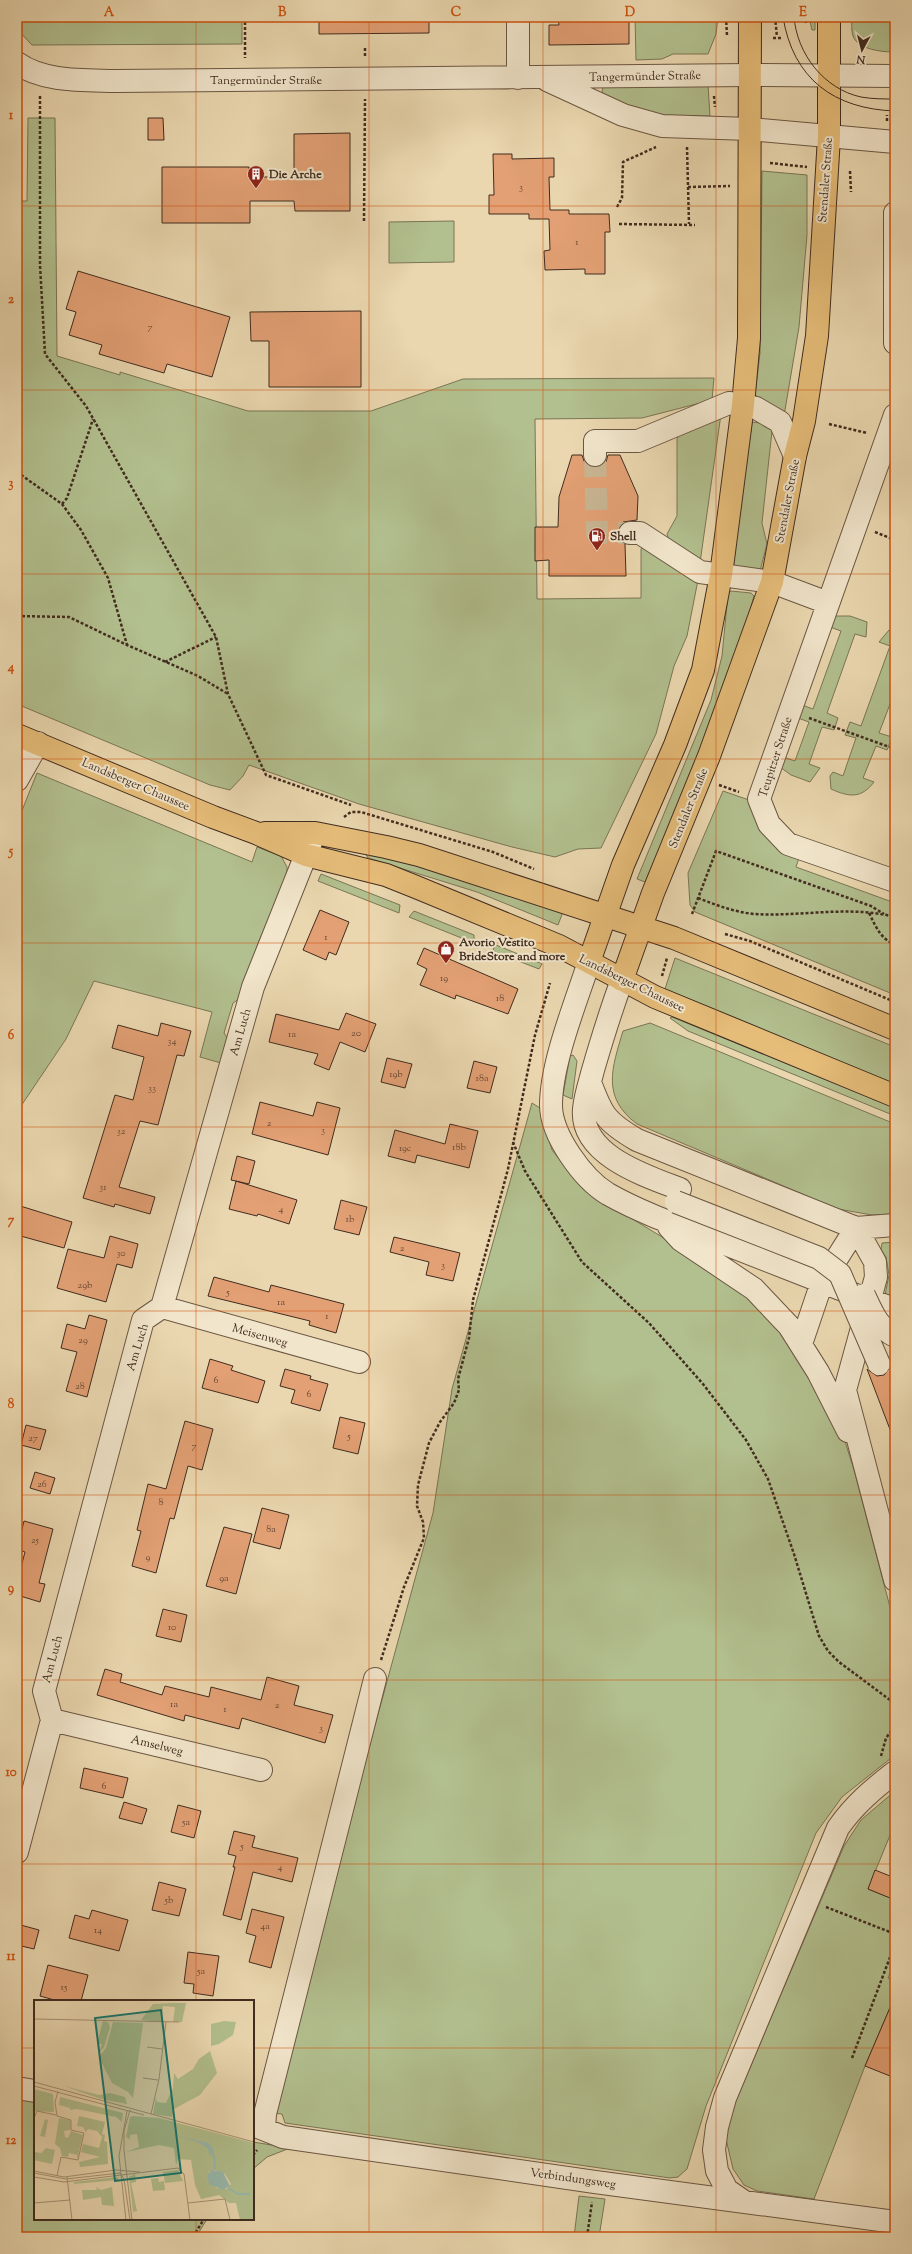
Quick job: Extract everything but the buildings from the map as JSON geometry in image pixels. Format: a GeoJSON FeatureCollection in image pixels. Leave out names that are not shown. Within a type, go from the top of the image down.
{"type":"FeatureCollection","features":[{"type":"Feature","properties":{"kind":"main road"},"geometry":{"type":"LineString","coordinates":[[592,954],[623,865],[675,745],[703,670],[721,575],[743,405],[750,295],[750,17]]}},
{"type":"Feature","properties":{"kind":"main road","name":"Stendaler Straße"},"geometry":{"type":"LineString","coordinates":[[625,970],[709,756],[772,582],[795,456],[804,421],[817,336],[828,138],[829,17]]}},
{"type":"Feature","properties":{"kind":"main road","name":"Landsberger Chaussee"},"geometry":{"type":"LineString","coordinates":[[17,735],[306,855],[386,875],[559,946],[592,954],[625,970],[660,1000],[895,1096]]}},
{"type":"Feature","properties":{"kind":"main road","name":"Landsberger Chaussee"},"geometry":{"type":"LineString","coordinates":[[256,833],[315,833],[366,842],[419,855],[680,940],[895,1029]]}},
{"type":"Feature","properties":{"kind":"street"},"geometry":{"type":"LineString","coordinates":[[518,17],[518,78]]}},
{"type":"Feature","properties":{"kind":"street","name":"Tangermünder Straße"},"geometry":{"type":"LineString","coordinates":[[17,63],[27,70],[40,74],[80,80],[244,81],[750,74],[895,76]]}},
{"type":"Feature","properties":{"kind":"street","name":"Tangermünder Straße"},"geometry":{"type":"LineString","coordinates":[[540,77],[623,115],[662,126],[749,129],[828,138],[895,142]]}},
{"type":"Feature","properties":{"kind":"street"},"geometry":{"type":"LineString","coordinates":[[895,213],[895,343]]}},
{"type":"Feature","properties":{"kind":"street"},"geometry":{"type":"LineString","coordinates":[[595,454],[594,441],[638,440],[729,403],[756,408],[780,422],[795,456]]}},
{"type":"Feature","properties":{"kind":"street","name":"Teupitzer Straße"},"geometry":{"type":"LineString","coordinates":[[895,415],[759,799],[769,824],[788,844],[895,881]]}},
{"type":"Feature","properties":{"kind":"street"},"geometry":{"type":"LineString","coordinates":[[630,533],[640,533],[700,572],[772,582],[828,603]]}},
{"type":"Feature","properties":{"kind":"street"},"geometry":{"type":"LineString","coordinates":[[17,780],[38,743]]}},
{"type":"Feature","properties":{"kind":"street","name":"Am Luch"},"geometry":{"type":"LineString","coordinates":[[52,1720],[44,1691],[143,1320],[162,1307],[253,987],[315,833]]}},
{"type":"Feature","properties":{"kind":"street"},"geometry":{"type":"LineString","coordinates":[[592,954],[574,1007],[553,1082],[551,1106],[556,1127],[583,1174],[608,1193],[662,1219],[885,1306]]}},
{"type":"Feature","properties":{"kind":"street"},"geometry":{"type":"LineString","coordinates":[[625,970],[606,1023],[584,1109],[585,1126],[594,1142],[612,1158],[678,1196],[818,1258],[840,1274],[879,1364]]}},
{"type":"Feature","properties":{"kind":"street"},"geometry":{"type":"LineString","coordinates":[[590,1082],[600,1111],[615,1128],[637,1140],[856,1228],[895,1225]]}},
{"type":"Feature","properties":{"kind":"street"},"geometry":{"type":"LineString","coordinates":[[565,1145],[592,1166],[822,1247],[841,1257],[853,1271],[874,1316],[882,1328],[895,1336]]}},
{"type":"Feature","properties":{"kind":"street"},"geometry":{"type":"LineString","coordinates":[[662,1219],[681,1240],[754,1289],[789,1326],[818,1372],[844,1426],[861,1450]]}},
{"type":"Feature","properties":{"kind":"street"},"geometry":{"type":"LineString","coordinates":[[801,1344],[822,1282],[856,1228]]}},
{"type":"Feature","properties":{"kind":"street"},"geometry":{"type":"LineString","coordinates":[[856,1228],[875,1262],[876,1276],[885,1306]]}},
{"type":"Feature","properties":{"kind":"street"},"geometry":{"type":"LineString","coordinates":[[885,1306],[862,1332],[845,1390],[895,1580]]}},
{"type":"Feature","properties":{"kind":"street","name":"Meisenweg"},"geometry":{"type":"LineString","coordinates":[[162,1307],[359,1362]]}},
{"type":"Feature","properties":{"kind":"street"},"geometry":{"type":"LineString","coordinates":[[258,2127],[265,2114],[375,1679]]}},
{"type":"Feature","properties":{"kind":"street"},"geometry":{"type":"LineString","coordinates":[[17,1852],[52,1720]]}},
{"type":"Feature","properties":{"kind":"street","name":"Amselweg"},"geometry":{"type":"LineString","coordinates":[[52,1720],[261,1770]]}},
{"type":"Feature","properties":{"kind":"street"},"geometry":{"type":"LineString","coordinates":[[743,2201],[727,2190],[717,2171],[714,2150],[717,2127],[725,2098],[808,1899],[842,1822],[851,1809],[866,1794],[895,1772]]}},
{"type":"Feature","properties":{"kind":"street"},"geometry":{"type":"LineString","coordinates":[[17,2088],[34,2091]]}},
{"type":"Feature","properties":{"kind":"street","name":"Verbindungsweg"},"geometry":{"type":"LineString","coordinates":[[258,2127],[283,2137],[595,2182],[895,2222]]}},
{"type":"Feature","properties":{"kind":"path"},"geometry":{"type":"LineString","coordinates":[[244,17],[244,81]]}},
{"type":"Feature","properties":{"kind":"path"},"geometry":{"type":"LineString","coordinates":[[775,17],[777,37]]}},
{"type":"Feature","properties":{"kind":"path"},"geometry":{"type":"LineString","coordinates":[[772,38],[781,38]]}},
{"type":"Feature","properties":{"kind":"path"},"geometry":{"type":"LineString","coordinates":[[714,95],[715,109]]}},
{"type":"Feature","properties":{"kind":"path"},"geometry":{"type":"LineString","coordinates":[[40,117],[40,265],[46,354],[86,406],[216,637],[228,694],[266,775],[351,805]]}},
{"type":"Feature","properties":{"kind":"path"},"geometry":{"type":"LineString","coordinates":[[364,118],[364,221]]}},
{"type":"Feature","properties":{"kind":"path"},"geometry":{"type":"LineString","coordinates":[[687,142],[689,224]]}},
{"type":"Feature","properties":{"kind":"path"},"geometry":{"type":"LineString","coordinates":[[617,207],[622,198],[623,162],[661,145]]}},
{"type":"Feature","properties":{"kind":"path"},"geometry":{"type":"LineString","coordinates":[[767,163],[809,167]]}},
{"type":"Feature","properties":{"kind":"path"},"geometry":{"type":"LineString","coordinates":[[850,179],[851,192]]}},
{"type":"Feature","properties":{"kind":"path"},"geometry":{"type":"LineString","coordinates":[[688,187],[733,186]]}},
{"type":"Feature","properties":{"kind":"path"},"geometry":{"type":"LineString","coordinates":[[619,224],[695,225]]}},
{"type":"Feature","properties":{"kind":"path"},"geometry":{"type":"LineString","coordinates":[[62,504],[67,498],[93,419]]}},
{"type":"Feature","properties":{"kind":"path"},"geometry":{"type":"LineString","coordinates":[[829,424],[871,434]]}},
{"type":"Feature","properties":{"kind":"path"},"geometry":{"type":"LineString","coordinates":[[17,472],[62,504],[81,530],[108,578],[127,645]]}},
{"type":"Feature","properties":{"kind":"path"},"geometry":{"type":"LineString","coordinates":[[17,616],[69,617],[127,645],[198,676],[228,694]]}},
{"type":"Feature","properties":{"kind":"path"},"geometry":{"type":"LineString","coordinates":[[893,626],[895,620]]}},
{"type":"Feature","properties":{"kind":"path"},"geometry":{"type":"LineString","coordinates":[[165,662],[216,637]]}},
{"type":"Feature","properties":{"kind":"path"},"geometry":{"type":"LineString","coordinates":[[790,711],[895,749]]}},
{"type":"Feature","properties":{"kind":"path"},"geometry":{"type":"LineString","coordinates":[[714,780],[719,785],[746,795]]}},
{"type":"Feature","properties":{"kind":"path"},"geometry":{"type":"LineString","coordinates":[[692,914],[716,851],[871,906],[884,914]]}},
{"type":"Feature","properties":{"kind":"path"},"geometry":{"type":"LineString","coordinates":[[698,898],[737,912],[755,914],[869,913],[884,914],[895,917]]}},
{"type":"Feature","properties":{"kind":"path"},"geometry":{"type":"LineString","coordinates":[[869,913],[878,933],[887,941],[895,945]]}},
{"type":"Feature","properties":{"kind":"path"},"geometry":{"type":"LineString","coordinates":[[720,933],[750,941],[895,1002]]}},
{"type":"Feature","properties":{"kind":"path"},"geometry":{"type":"LineString","coordinates":[[661,979],[668,956]]}},
{"type":"Feature","properties":{"kind":"path"},"geometry":{"type":"LineString","coordinates":[[375,1679],[404,1587],[424,1538],[423,1522],[417,1506],[418,1485],[429,1443],[440,1422],[454,1403],[459,1390],[458,1379],[469,1338],[472,1300],[508,1169],[535,1035],[550,983]]}},
{"type":"Feature","properties":{"kind":"path"},"geometry":{"type":"LineString","coordinates":[[513,1141],[525,1171],[582,1262],[649,1323],[703,1384],[746,1440],[768,1479],[794,1554],[818,1636],[828,1651],[839,1662],[890,1700],[895,1708]]}},
{"type":"Feature","properties":{"kind":"path"},"geometry":{"type":"LineString","coordinates":[[808,1899],[895,1934]]}},
{"type":"Feature","properties":{"kind":"path"},"geometry":{"type":"LineString","coordinates":[[852,2058],[895,1944]]}},
{"type":"Feature","properties":{"kind":"path"},"geometry":{"type":"LineString","coordinates":[[587,2237],[595,2182]]}},
{"type":"Feature","properties":{"kind":"path"},"geometry":{"type":"LineString","coordinates":[[193,2237],[203,2220]]}},
{"type":"Feature","properties":{"kind":"green space"},"geometry":{"type":"Polygon","coordinates":[[[17,17],[242,17],[242,44],[32,45],[17,29],[17,17]]]}},
{"type":"Feature","properties":{"kind":"green space"},"geometry":{"type":"Polygon","coordinates":[[[635,17],[718,17],[716,34],[708,54],[673,54],[662,59],[636,60],[635,17]]]}},
{"type":"Feature","properties":{"kind":"green space"},"geometry":{"type":"Polygon","coordinates":[[[809,17],[815,17],[815,30],[812,30],[809,17]]]}},
{"type":"Feature","properties":{"kind":"green space"},"geometry":{"type":"Polygon","coordinates":[[[852,17],[895,17],[895,52],[871,49],[856,41],[853,36],[852,17]]]}},
{"type":"Feature","properties":{"kind":"green space"},"geometry":{"type":"Polygon","coordinates":[[[708,85],[710,116],[661,116],[645,113],[604,95],[602,91],[603,87],[708,85]]]}},
{"type":"Feature","properties":{"kind":"green space"},"geometry":{"type":"Polygon","coordinates":[[[28,118],[55,118],[57,356],[120,375],[120,372],[248,411],[371,411],[463,379],[714,378],[712,400],[642,418],[535,419],[537,599],[641,598],[641,549],[643,547],[698,580],[687,636],[674,666],[656,734],[601,848],[578,849],[555,857],[512,847],[359,804],[249,765],[243,776],[230,790],[210,785],[17,704],[17,201],[27,201],[28,118]]]}},
{"type":"Feature","properties":{"kind":"green space"},"geometry":{"type":"Polygon","coordinates":[[[762,171],[807,175],[807,235],[799,327],[784,416],[755,395],[760,353],[762,171]]]}},
{"type":"Feature","properties":{"kind":"green space"},"geometry":{"type":"Polygon","coordinates":[[[454,221],[454,262],[389,263],[389,222],[454,221]]]}},
{"type":"Feature","properties":{"kind":"green space"},"geometry":{"type":"Polygon","coordinates":[[[721,414],[700,563],[670,542],[667,534],[677,516],[677,439],[679,435],[721,414]]]}},
{"type":"Feature","properties":{"kind":"green space"},"geometry":{"type":"Polygon","coordinates":[[[752,422],[769,424],[772,431],[762,523],[767,544],[760,571],[741,569],[733,566],[752,422]]]}},
{"type":"Feature","properties":{"kind":"green space"},"geometry":{"type":"Polygon","coordinates":[[[731,591],[751,593],[754,596],[731,669],[705,741],[645,882],[637,879],[711,700],[722,656],[728,594],[731,591]]]}},
{"type":"Feature","properties":{"kind":"green space"},"geometry":{"type":"Polygon","coordinates":[[[834,616],[850,616],[867,622],[866,637],[855,634],[827,713],[838,718],[834,730],[822,727],[809,764],[820,768],[810,782],[791,775],[780,767],[783,757],[795,761],[809,722],[798,718],[802,705],[813,709],[841,631],[830,627],[834,616]]]}},
{"type":"Feature","properties":{"kind":"green space"},"geometry":{"type":"Polygon","coordinates":[[[889,630],[895,632],[895,691],[879,733],[892,737],[887,750],[876,746],[863,778],[874,782],[869,788],[859,794],[843,794],[831,789],[830,776],[833,772],[843,776],[856,738],[845,735],[850,722],[861,726],[890,646],[879,642],[889,630]]]}},
{"type":"Feature","properties":{"kind":"green space"},"geometry":{"type":"Polygon","coordinates":[[[37,773],[252,862],[257,847],[281,856],[287,867],[287,876],[259,941],[239,999],[233,1003],[224,1033],[228,1039],[221,1063],[200,1057],[212,1012],[94,981],[66,1039],[17,1112],[17,823],[37,773]]]}},
{"type":"Feature","properties":{"kind":"green space"},"geometry":{"type":"Polygon","coordinates":[[[723,791],[752,801],[756,822],[766,837],[781,847],[800,855],[796,867],[895,903],[895,995],[695,912],[690,905],[688,873],[723,791]]]}},
{"type":"Feature","properties":{"kind":"green space"},"geometry":{"type":"Polygon","coordinates":[[[365,853],[409,863],[563,912],[558,925],[477,892],[368,858],[365,853]]]}},
{"type":"Feature","properties":{"kind":"green space"},"geometry":{"type":"Polygon","coordinates":[[[321,874],[400,905],[399,913],[318,881],[321,874]]]}},
{"type":"Feature","properties":{"kind":"green space"},"geometry":{"type":"Polygon","coordinates":[[[414,911],[474,935],[474,943],[409,917],[414,911]]]}},
{"type":"Feature","properties":{"kind":"green space"},"geometry":{"type":"Polygon","coordinates":[[[496,945],[542,964],[539,969],[495,952],[493,949],[496,945]]]}},
{"type":"Feature","properties":{"kind":"green space"},"geometry":{"type":"Polygon","coordinates":[[[675,958],[895,1047],[895,1084],[665,989],[675,958]]]}},
{"type":"Feature","properties":{"kind":"green space"},"geometry":{"type":"Polygon","coordinates":[[[672,1017],[895,1108],[895,1116],[688,1031],[670,1018],[672,1017]]]}},
{"type":"Feature","properties":{"kind":"green space"},"geometry":{"type":"Polygon","coordinates":[[[650,1023],[895,1124],[895,1214],[872,1215],[838,1209],[637,1124],[626,1114],[618,1103],[612,1081],[613,1070],[615,1057],[623,1031],[650,1023]]]}},
{"type":"Feature","properties":{"kind":"green space"},"geometry":{"type":"Polygon","coordinates":[[[573,1055],[577,1061],[572,1099],[563,1095],[570,1056],[573,1055]]]}},
{"type":"Feature","properties":{"kind":"green space"},"geometry":{"type":"Polygon","coordinates":[[[532,1103],[540,1108],[552,1150],[582,1188],[680,1248],[775,1317],[843,1435],[854,1470],[895,1626],[895,1755],[842,1797],[816,1833],[706,2106],[687,2169],[678,2177],[670,2178],[285,2123],[282,2114],[272,2113],[273,2099],[433,1513],[452,1389],[532,1103]]]}},
{"type":"Feature","properties":{"kind":"green space"},"geometry":{"type":"Polygon","coordinates":[[[895,1242],[895,1299],[885,1295],[889,1275],[886,1257],[881,1250],[882,1243],[895,1242]]]}},
{"type":"Feature","properties":{"kind":"green space"},"geometry":{"type":"Polygon","coordinates":[[[895,1791],[895,1823],[868,1889],[895,1900],[895,1961],[888,1978],[895,1982],[895,1996],[865,2066],[814,2199],[757,2191],[744,2185],[733,2169],[726,2139],[731,2112],[844,1846],[861,1820],[895,1791]]]}},
{"type":"Feature","properties":{"kind":"green space"},"geometry":{"type":"Polygon","coordinates":[[[17,2097],[34,2100],[34,2220],[206,2220],[196,2237],[17,2237],[17,2097]]]}},
{"type":"Feature","properties":{"kind":"green space"},"geometry":{"type":"Polygon","coordinates":[[[254,2142],[290,2148],[267,2157],[254,2168],[254,2142]]]}},
{"type":"Feature","properties":{"kind":"green space"},"geometry":{"type":"Polygon","coordinates":[[[579,2196],[605,2199],[599,2237],[574,2237],[579,2196]]]}},
{"type":"Feature","properties":{"kind":"tunnel"},"geometry":{"type":"LineString","coordinates":[[595,455],[597,533],[630,533]]}},
{"type":"Feature","properties":{"kind":"tram line"},"geometry":{"type":"LineString","coordinates":[[783,17],[788,39],[796,58],[807,73],[820,86],[835,97],[853,104],[873,109],[895,111]]}},
{"type":"Feature","properties":{"kind":"tram line"},"geometry":{"type":"LineString","coordinates":[[794,17],[796,31],[801,44],[815,68],[824,78],[848,93],[861,97],[874,99],[895,99]]}},
{"type":"Feature","properties":{"kind":"place","name":"Die Arche"},"geometry":{"type":"Point","coordinates":[256,189]}},
{"type":"Feature","properties":{"kind":"place","name":"Shell"},"geometry":{"type":"Point","coordinates":[597,551]}},
{"type":"Feature","properties":{"kind":"place","name":"Avorio Vestito BrideStore and more"},"geometry":{"type":"Point","coordinates":[446,964]}}]}
